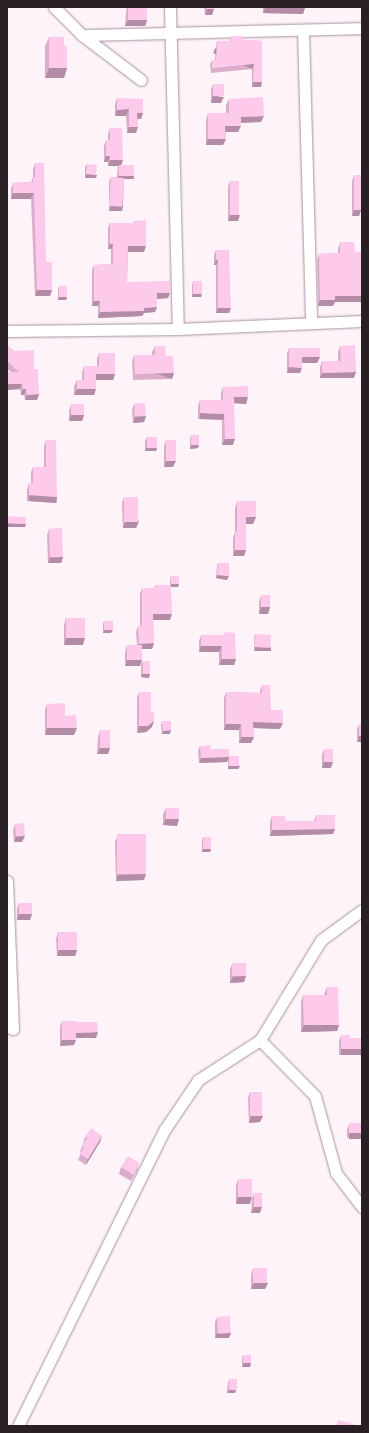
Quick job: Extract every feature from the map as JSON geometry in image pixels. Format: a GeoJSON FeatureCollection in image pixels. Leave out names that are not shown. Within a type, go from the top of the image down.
{"type":"FeatureCollection","features":[{"type":"Feature","properties":{"kind":"street"},"geometry":{"type":"LineString","coordinates":[[54,7],[82,35],[141,80]]}},
{"type":"Feature","properties":{"kind":"street"},"geometry":{"type":"LineString","coordinates":[[170,7],[178,329]]}},
{"type":"Feature","properties":{"kind":"street"},"geometry":{"type":"LineString","coordinates":[[82,35],[362,28]]}},
{"type":"Feature","properties":{"kind":"street"},"geometry":{"type":"LineString","coordinates":[[303,30],[311,323]]}},
{"type":"Feature","properties":{"kind":"street"},"geometry":{"type":"LineString","coordinates":[[7,331],[178,329],[362,321]]}},
{"type":"Feature","properties":{"kind":"street"},"geometry":{"type":"LineString","coordinates":[[7,881],[13,1028],[7,1026]]}},
{"type":"Feature","properties":{"kind":"street"},"geometry":{"type":"LineString","coordinates":[[18,1426],[165,1129],[198,1080],[260,1040],[321,940],[362,910]]}},
{"type":"Feature","properties":{"kind":"street"},"geometry":{"type":"LineString","coordinates":[[260,1040],[315,1096],[336,1173],[362,1207]]}},
{"type":"Feature","properties":{"kind":"building"},"geometry":{"type":"Polygon","coordinates":[[[128,7],[147,7],[147,20],[128,20],[128,7]]]}},
{"type":"Feature","properties":{"kind":"building"},"geometry":{"type":"Polygon","coordinates":[[[207,7],[214,7],[214,9],[207,9],[207,7]]]}},
{"type":"Feature","properties":{"kind":"building"},"geometry":{"type":"Polygon","coordinates":[[[305,7],[305,8],[265,8],[305,7]]]}},
{"type":"Feature","properties":{"kind":"building"},"geometry":{"type":"Polygon","coordinates":[[[231,36],[243,36],[243,40],[262,41],[262,82],[253,82],[254,64],[212,68],[212,60],[216,60],[217,41],[231,41],[231,36]]]}},
{"type":"Feature","properties":{"kind":"building"},"geometry":{"type":"Polygon","coordinates":[[[49,37],[64,37],[64,46],[67,46],[67,68],[49,68],[49,37]]]}},
{"type":"Feature","properties":{"kind":"building"},"geometry":{"type":"Polygon","coordinates":[[[213,84],[224,84],[224,96],[213,96],[213,84]]]}},
{"type":"Feature","properties":{"kind":"building"},"geometry":{"type":"Polygon","coordinates":[[[263,97],[264,116],[241,117],[241,126],[225,126],[226,139],[208,139],[208,113],[229,113],[229,99],[263,97]]]}},
{"type":"Feature","properties":{"kind":"building"},"geometry":{"type":"Polygon","coordinates":[[[117,98],[143,99],[143,113],[137,113],[138,127],[129,127],[129,109],[117,110],[117,98]]]}},
{"type":"Feature","properties":{"kind":"building"},"geometry":{"type":"Polygon","coordinates":[[[110,128],[122,128],[123,160],[110,160],[110,156],[106,156],[106,140],[110,140],[110,128]]]}},
{"type":"Feature","properties":{"kind":"building"},"geometry":{"type":"Polygon","coordinates":[[[35,163],[44,163],[46,262],[52,262],[52,290],[37,290],[34,193],[13,193],[13,183],[33,182],[33,177],[35,177],[35,163]]]}},
{"type":"Feature","properties":{"kind":"building"},"geometry":{"type":"Polygon","coordinates":[[[87,164],[97,165],[96,175],[86,174],[87,164]]]}},
{"type":"Feature","properties":{"kind":"building"},"geometry":{"type":"Polygon","coordinates":[[[119,165],[134,165],[134,176],[119,176],[119,165]]]}},
{"type":"Feature","properties":{"kind":"building"},"geometry":{"type":"Polygon","coordinates":[[[354,175],[362,175],[362,210],[354,210],[354,175]]]}},
{"type":"Feature","properties":{"kind":"building"},"geometry":{"type":"Polygon","coordinates":[[[111,177],[124,178],[122,207],[109,206],[111,177]]]}},
{"type":"Feature","properties":{"kind":"building"},"geometry":{"type":"Polygon","coordinates":[[[230,181],[239,181],[239,215],[230,215],[230,181]]]}},
{"type":"Feature","properties":{"kind":"building"},"geometry":{"type":"Polygon","coordinates":[[[146,220],[146,246],[128,246],[127,282],[170,281],[170,293],[157,293],[157,307],[144,308],[144,311],[100,312],[100,301],[94,301],[94,265],[113,264],[113,244],[110,244],[110,223],[134,223],[133,221],[146,220]]]}},
{"type":"Feature","properties":{"kind":"building"},"geometry":{"type":"Polygon","coordinates":[[[340,242],[354,242],[355,252],[362,252],[362,296],[335,296],[335,300],[320,300],[319,254],[340,253],[340,242]]]}},
{"type":"Feature","properties":{"kind":"building"},"geometry":{"type":"Polygon","coordinates":[[[216,250],[229,250],[231,308],[218,308],[218,260],[216,260],[216,250]]]}},
{"type":"Feature","properties":{"kind":"building"},"geometry":{"type":"Polygon","coordinates":[[[193,281],[202,281],[202,294],[193,294],[193,281]]]}},
{"type":"Feature","properties":{"kind":"building"},"geometry":{"type":"Polygon","coordinates":[[[59,286],[67,286],[67,297],[59,297],[59,286]]]}},
{"type":"Feature","properties":{"kind":"building"},"geometry":{"type":"Polygon","coordinates":[[[7,345],[14,351],[34,350],[34,369],[38,369],[39,394],[27,395],[26,389],[23,389],[22,384],[7,384],[7,372],[19,372],[7,361],[7,345]]]}},
{"type":"Feature","properties":{"kind":"building"},"geometry":{"type":"Polygon","coordinates":[[[355,345],[356,372],[322,373],[322,361],[341,361],[340,346],[355,345]]]}},
{"type":"Feature","properties":{"kind":"building"},"geometry":{"type":"Polygon","coordinates":[[[155,346],[165,346],[166,356],[173,356],[174,373],[135,374],[134,355],[155,355],[155,346]]]}},
{"type":"Feature","properties":{"kind":"building"},"geometry":{"type":"Polygon","coordinates":[[[289,348],[320,348],[320,357],[302,357],[302,368],[289,367],[289,348]]]}},
{"type":"Feature","properties":{"kind":"building"},"geometry":{"type":"Polygon","coordinates":[[[99,353],[115,353],[115,374],[96,374],[96,389],[77,389],[77,380],[84,380],[84,366],[99,366],[99,353]]]}},
{"type":"Feature","properties":{"kind":"building"},"geometry":{"type":"Polygon","coordinates":[[[248,386],[248,397],[234,397],[235,439],[225,439],[224,414],[200,413],[200,400],[223,400],[223,387],[248,386]]]}},
{"type":"Feature","properties":{"kind":"building"},"geometry":{"type":"Polygon","coordinates":[[[145,403],[146,416],[135,417],[134,404],[145,403]]]}},
{"type":"Feature","properties":{"kind":"building"},"geometry":{"type":"Polygon","coordinates":[[[71,404],[84,404],[84,415],[71,415],[71,404]]]}},
{"type":"Feature","properties":{"kind":"building"},"geometry":{"type":"Polygon","coordinates":[[[191,435],[199,435],[199,445],[191,445],[191,435]]]}},
{"type":"Feature","properties":{"kind":"building"},"geometry":{"type":"Polygon","coordinates":[[[147,437],[157,437],[157,448],[147,448],[147,437]]]}},
{"type":"Feature","properties":{"kind":"building"},"geometry":{"type":"Polygon","coordinates":[[[46,440],[56,440],[57,497],[29,495],[29,483],[33,483],[33,467],[46,467],[46,440]]]}},
{"type":"Feature","properties":{"kind":"building"},"geometry":{"type":"Polygon","coordinates":[[[166,440],[176,440],[176,461],[166,461],[166,440]]]}},
{"type":"Feature","properties":{"kind":"building"},"geometry":{"type":"Polygon","coordinates":[[[124,497],[138,497],[138,522],[124,522],[124,497]]]}},
{"type":"Feature","properties":{"kind":"building"},"geometry":{"type":"Polygon","coordinates":[[[237,501],[256,501],[256,517],[246,517],[246,550],[235,550],[235,532],[237,532],[237,501]]]}},
{"type":"Feature","properties":{"kind":"building"},"geometry":{"type":"Polygon","coordinates":[[[7,516],[26,517],[26,524],[7,523],[7,516]]]}},
{"type":"Feature","properties":{"kind":"building"},"geometry":{"type":"Polygon","coordinates":[[[49,528],[62,528],[63,557],[50,557],[49,528]]]}},
{"type":"Feature","properties":{"kind":"building"},"geometry":{"type":"Polygon","coordinates":[[[218,563],[229,563],[229,576],[217,575],[218,563]]]}},
{"type":"Feature","properties":{"kind":"building"},"geometry":{"type":"Polygon","coordinates":[[[171,576],[179,576],[179,584],[171,584],[171,576]]]}},
{"type":"Feature","properties":{"kind":"building"},"geometry":{"type":"Polygon","coordinates":[[[155,585],[171,585],[172,614],[153,614],[154,643],[139,644],[138,626],[142,626],[142,588],[155,588],[155,585]]]}},
{"type":"Feature","properties":{"kind":"building"},"geometry":{"type":"Polygon","coordinates":[[[261,595],[270,595],[270,607],[261,607],[261,595]]]}},
{"type":"Feature","properties":{"kind":"building"},"geometry":{"type":"Polygon","coordinates":[[[66,618],[85,618],[85,638],[66,638],[66,618]]]}},
{"type":"Feature","properties":{"kind":"building"},"geometry":{"type":"Polygon","coordinates":[[[104,621],[113,621],[113,630],[104,630],[104,621]]]}},
{"type":"Feature","properties":{"kind":"building"},"geometry":{"type":"Polygon","coordinates":[[[225,632],[235,633],[236,659],[222,659],[222,646],[201,646],[201,635],[224,635],[225,632]]]}},
{"type":"Feature","properties":{"kind":"building"},"geometry":{"type":"Polygon","coordinates":[[[255,634],[271,635],[270,648],[254,647],[255,634]]]}},
{"type":"Feature","properties":{"kind":"building"},"geometry":{"type":"Polygon","coordinates":[[[127,645],[142,645],[142,660],[127,660],[127,645]]]}},
{"type":"Feature","properties":{"kind":"building"},"geometry":{"type":"Polygon","coordinates":[[[143,661],[150,661],[150,674],[143,674],[143,661]]]}},
{"type":"Feature","properties":{"kind":"building"},"geometry":{"type":"Polygon","coordinates":[[[262,685],[270,685],[271,710],[283,710],[283,723],[253,722],[254,737],[242,737],[241,724],[226,724],[226,692],[262,693],[262,685]]]}},
{"type":"Feature","properties":{"kind":"building"},"geometry":{"type":"Polygon","coordinates":[[[139,692],[151,692],[151,712],[154,712],[154,721],[148,726],[139,726],[139,692]]]}},
{"type":"Feature","properties":{"kind":"building"},"geometry":{"type":"Polygon","coordinates":[[[65,703],[65,716],[76,715],[77,728],[47,728],[47,704],[65,703]]]}},
{"type":"Feature","properties":{"kind":"building"},"geometry":{"type":"Polygon","coordinates":[[[162,721],[171,721],[171,730],[163,731],[162,721]]]}},
{"type":"Feature","properties":{"kind":"building"},"geometry":{"type":"Polygon","coordinates":[[[359,724],[362,724],[362,736],[359,736],[359,724]]]}},
{"type":"Feature","properties":{"kind":"building"},"geometry":{"type":"Polygon","coordinates":[[[100,730],[110,730],[110,748],[100,748],[100,730]]]}},
{"type":"Feature","properties":{"kind":"building"},"geometry":{"type":"Polygon","coordinates":[[[211,745],[211,749],[229,749],[229,757],[201,758],[200,746],[211,745]]]}},
{"type":"Feature","properties":{"kind":"building"},"geometry":{"type":"Polygon","coordinates":[[[324,749],[333,749],[333,762],[324,762],[324,749]]]}},
{"type":"Feature","properties":{"kind":"building"},"geometry":{"type":"Polygon","coordinates":[[[229,756],[239,756],[239,766],[229,766],[229,756]]]}},
{"type":"Feature","properties":{"kind":"building"},"geometry":{"type":"Polygon","coordinates":[[[166,808],[179,808],[179,819],[166,819],[166,808]]]}},
{"type":"Feature","properties":{"kind":"building"},"geometry":{"type":"Polygon","coordinates":[[[316,815],[335,815],[335,829],[272,830],[272,816],[285,816],[286,821],[316,821],[316,815]]]}},
{"type":"Feature","properties":{"kind":"building"},"geometry":{"type":"Polygon","coordinates":[[[24,823],[25,836],[16,837],[15,824],[24,823]]]}},
{"type":"Feature","properties":{"kind":"building"},"geometry":{"type":"Polygon","coordinates":[[[117,834],[146,834],[146,874],[117,874],[117,834]]]}},
{"type":"Feature","properties":{"kind":"building"},"geometry":{"type":"Polygon","coordinates":[[[203,837],[211,837],[211,849],[203,849],[203,837]]]}},
{"type":"Feature","properties":{"kind":"building"},"geometry":{"type":"Polygon","coordinates":[[[19,903],[32,903],[32,914],[19,914],[19,903]]]}},
{"type":"Feature","properties":{"kind":"building"},"geometry":{"type":"Polygon","coordinates":[[[58,932],[77,932],[77,950],[58,950],[58,932]]]}},
{"type":"Feature","properties":{"kind":"building"},"geometry":{"type":"Polygon","coordinates":[[[232,963],[246,963],[246,976],[232,976],[232,963]]]}},
{"type":"Feature","properties":{"kind":"building"},"geometry":{"type":"Polygon","coordinates":[[[327,987],[338,987],[339,1025],[304,1025],[303,995],[327,995],[327,987]]]}},
{"type":"Feature","properties":{"kind":"building"},"geometry":{"type":"Polygon","coordinates":[[[62,1021],[97,1022],[98,1032],[76,1033],[76,1040],[62,1040],[62,1021]]]}},
{"type":"Feature","properties":{"kind":"building"},"geometry":{"type":"Polygon","coordinates":[[[341,1035],[350,1035],[350,1038],[362,1038],[362,1049],[341,1049],[341,1035]]]}},
{"type":"Feature","properties":{"kind":"building"},"geometry":{"type":"Polygon","coordinates":[[[250,1092],[262,1092],[262,1116],[250,1116],[250,1092]]]}},
{"type":"Feature","properties":{"kind":"building"},"geometry":{"type":"Polygon","coordinates":[[[349,1123],[362,1123],[362,1133],[349,1133],[349,1123]]]}},
{"type":"Feature","properties":{"kind":"building"},"geometry":{"type":"Polygon","coordinates":[[[91,1128],[102,1136],[88,1159],[80,1154],[84,1147],[82,1146],[87,1138],[85,1137],[91,1128]]]}},
{"type":"Feature","properties":{"kind":"building"},"geometry":{"type":"Polygon","coordinates":[[[128,1156],[139,1163],[134,1175],[121,1167],[128,1156]]]}},
{"type":"Feature","properties":{"kind":"building"},"geometry":{"type":"Polygon","coordinates":[[[238,1179],[252,1179],[252,1197],[238,1197],[238,1179]]]}},
{"type":"Feature","properties":{"kind":"building"},"geometry":{"type":"Polygon","coordinates":[[[254,1193],[262,1193],[262,1207],[254,1207],[254,1193]]]}},
{"type":"Feature","properties":{"kind":"building"},"geometry":{"type":"Polygon","coordinates":[[[253,1268],[267,1268],[267,1283],[253,1283],[253,1268]]]}},
{"type":"Feature","properties":{"kind":"building"},"geometry":{"type":"Polygon","coordinates":[[[230,1316],[231,1333],[218,1334],[217,1317],[230,1316]]]}},
{"type":"Feature","properties":{"kind":"building"},"geometry":{"type":"Polygon","coordinates":[[[243,1355],[251,1355],[251,1363],[243,1363],[243,1355]]]}},
{"type":"Feature","properties":{"kind":"building"},"geometry":{"type":"Polygon","coordinates":[[[229,1379],[237,1379],[237,1390],[229,1390],[229,1379]]]}},
{"type":"Feature","properties":{"kind":"building"},"geometry":{"type":"Polygon","coordinates":[[[338,1420],[354,1424],[354,1426],[336,1426],[338,1420]]]}}]}
